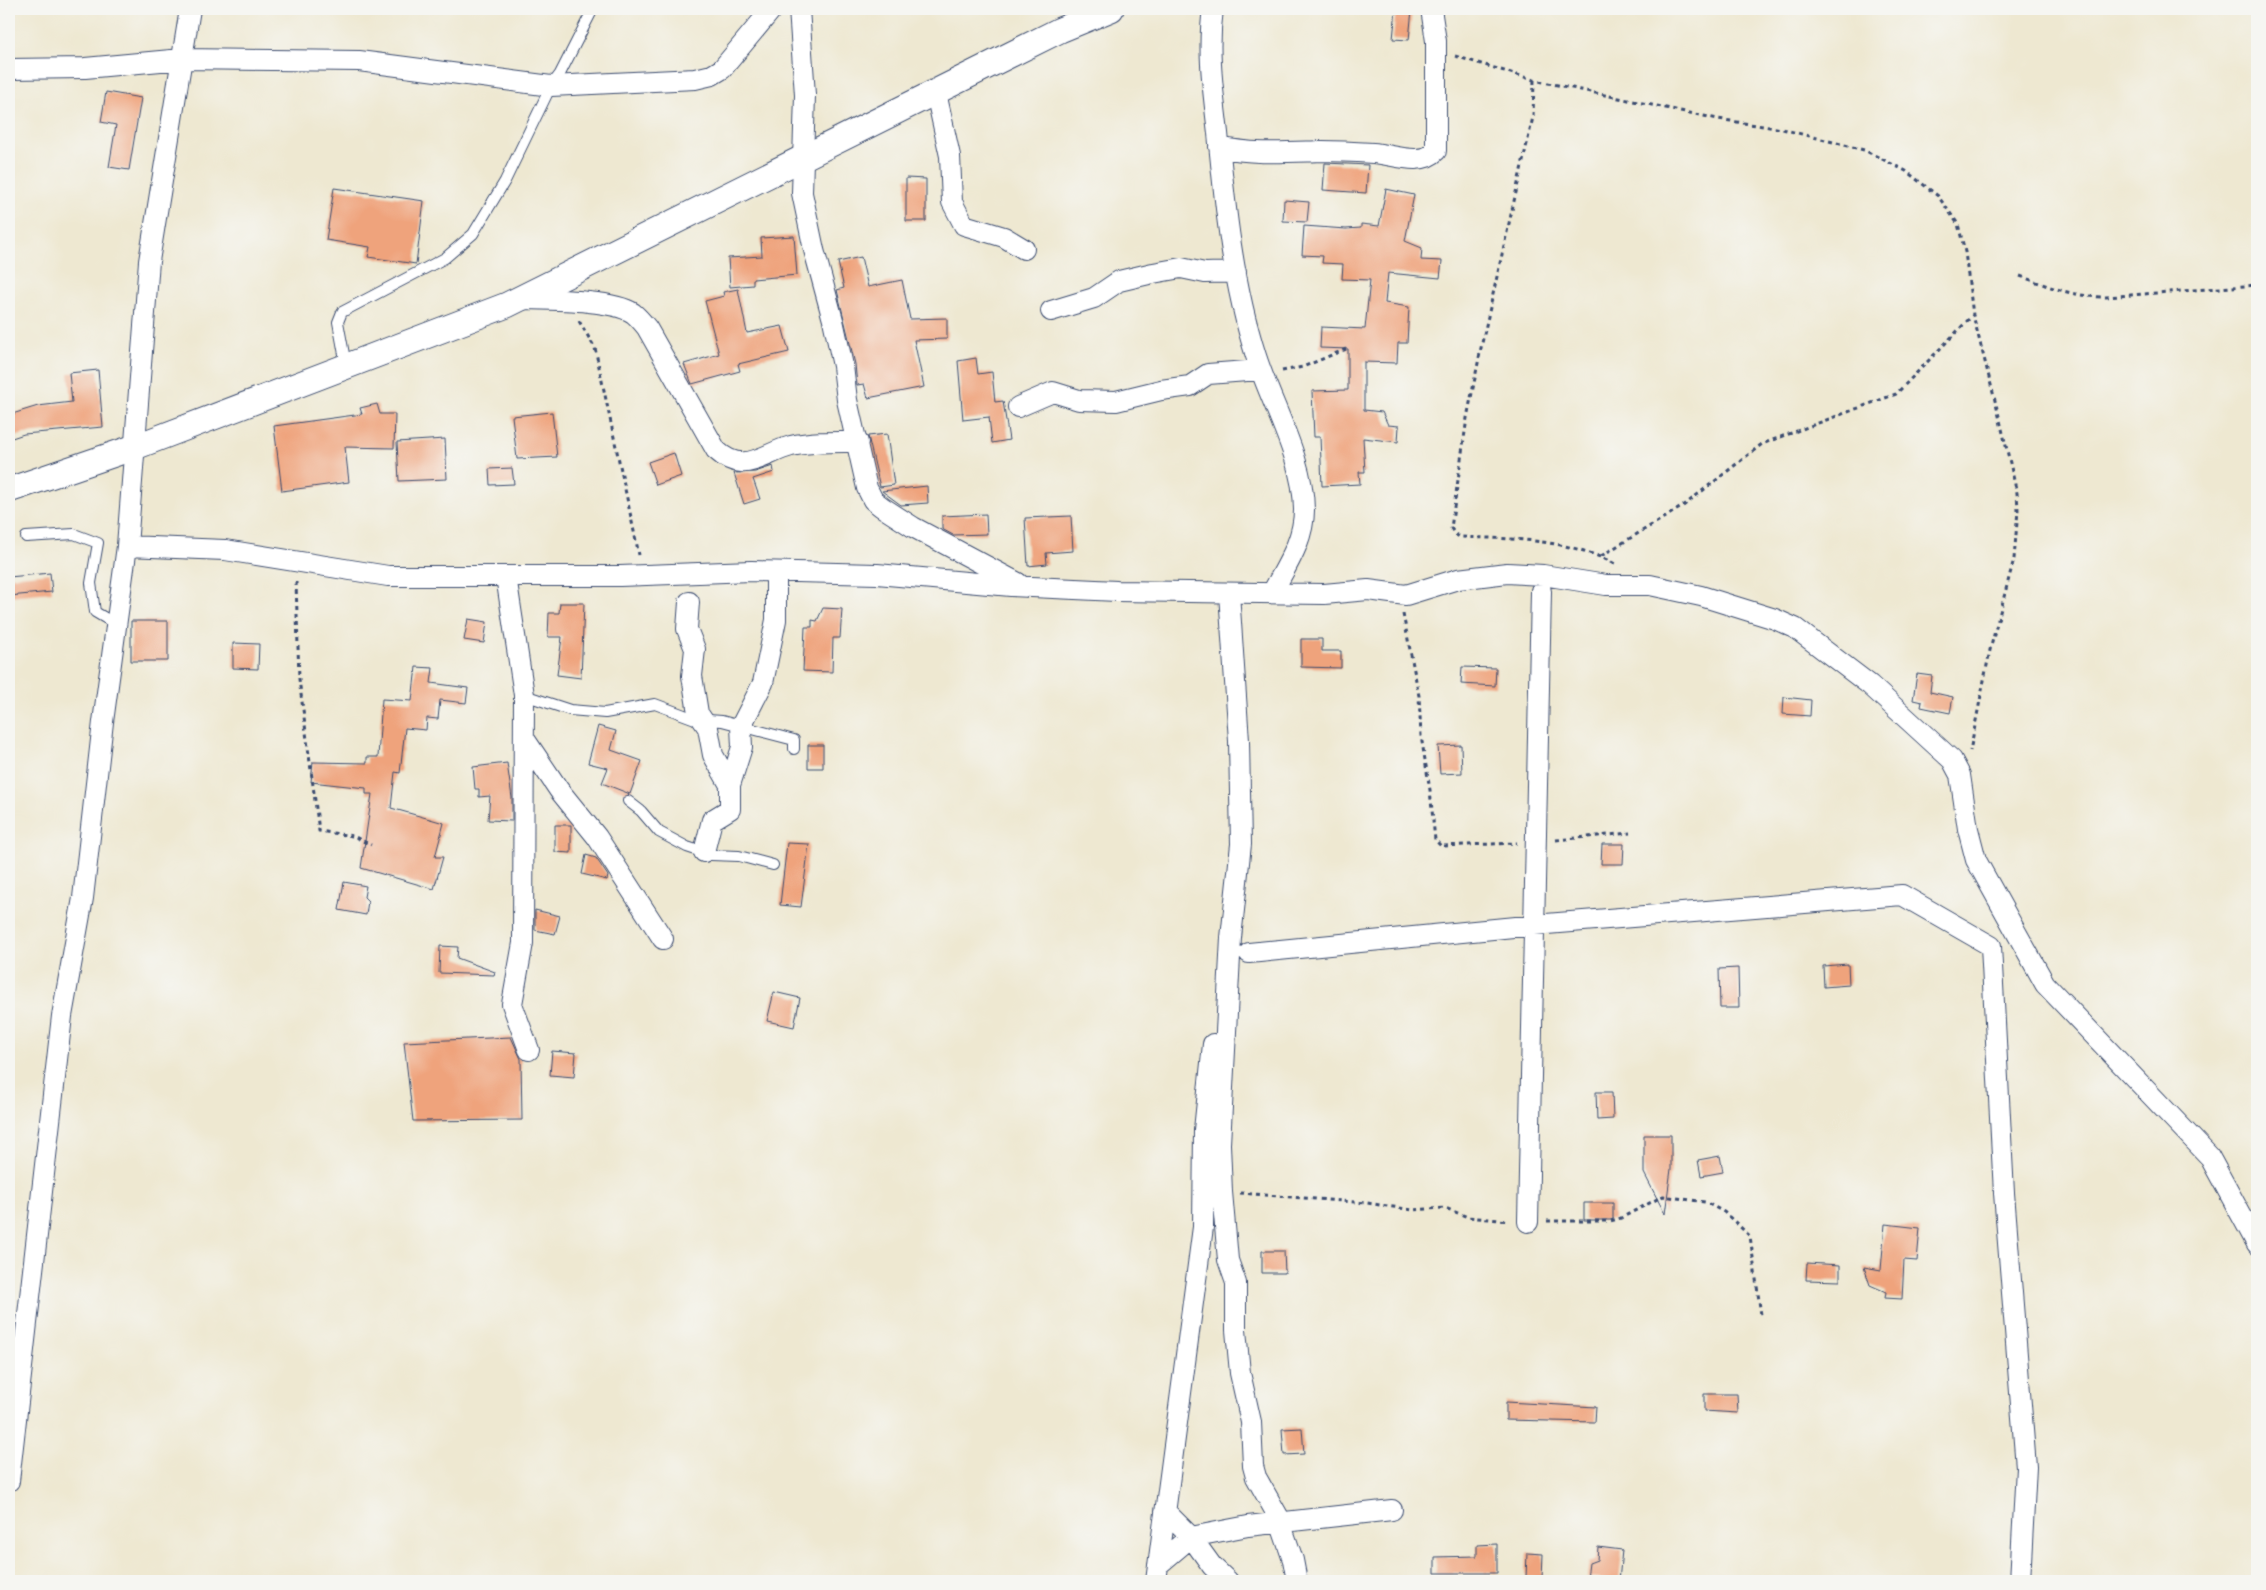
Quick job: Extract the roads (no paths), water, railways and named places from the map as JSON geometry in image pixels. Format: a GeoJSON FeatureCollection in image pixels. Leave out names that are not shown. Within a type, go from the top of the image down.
{"type":"FeatureCollection","features":[{"type":"Feature","properties":{"kind":"street"},"geometry":{"type":"LineString","coordinates":[[9,1481],[62,1016],[83,898],[127,546],[149,261],[190,9]]}},
{"type":"Feature","properties":{"kind":"street"},"geometry":{"type":"LineString","coordinates":[[9,69],[85,68],[182,59],[359,61],[552,86],[695,79],[712,75],[722,68],[772,9]]}},
{"type":"Feature","properties":{"kind":"street"},"geometry":{"type":"LineString","coordinates":[[799,9],[805,95],[802,193],[814,250],[833,320],[843,366],[847,400],[867,488],[873,500],[882,508],[913,527],[1026,587]]}},
{"type":"Feature","properties":{"kind":"street"},"geometry":{"type":"LineString","coordinates":[[9,490],[135,447],[520,299],[1060,30],[1111,9]]}},
{"type":"Feature","properties":{"kind":"street"},"geometry":{"type":"LineString","coordinates":[[1213,9],[1209,48],[1219,147],[1236,272],[1250,338],[1303,491],[1302,537],[1272,593]]}},
{"type":"Feature","properties":{"kind":"street"},"geometry":{"type":"LineString","coordinates":[[1219,147],[1262,153],[1326,151],[1377,153],[1416,158],[1431,156],[1436,151],[1436,52],[1434,19],[1431,9]]}},
{"type":"Feature","properties":{"kind":"street"},"geometry":{"type":"LineString","coordinates":[[929,95],[938,102],[950,156],[952,202],[964,225],[1004,237],[1024,249]]}},
{"type":"Feature","properties":{"kind":"street"},"geometry":{"type":"LineString","coordinates":[[1051,311],[1094,298],[1120,281],[1153,273],[1181,268],[1205,273],[1236,272]]}},
{"type":"Feature","properties":{"kind":"street"},"geometry":{"type":"LineString","coordinates":[[520,299],[604,304],[622,308],[634,314],[647,328],[716,450],[725,459],[737,462],[751,462],[790,446],[816,442],[858,442]]}},
{"type":"Feature","properties":{"kind":"street"},"geometry":{"type":"LineString","coordinates":[[1018,407],[1053,392],[1079,400],[1116,401],[1160,390],[1190,386],[1208,374],[1261,372]]}},
{"type":"Feature","properties":{"kind":"street"},"geometry":{"type":"LineString","coordinates":[[127,546],[225,550],[388,576],[644,575],[776,572],[877,574],[1026,587],[1228,593],[1324,594],[1368,590],[1411,595],[1458,579],[1507,573],[1542,575],[1606,585],[1650,586],[1701,596],[1775,619],[1795,628],[1838,658],[1952,760],[1960,774],[1968,829],[1976,860],[2045,984],[2209,1156],[2257,1244]]}},
{"type":"Feature","properties":{"kind":"street"},"geometry":{"type":"LineString","coordinates":[[704,852],[712,820],[730,809],[730,785],[742,747],[741,726],[763,684],[776,620],[776,572]]}},
{"type":"Feature","properties":{"kind":"street"},"geometry":{"type":"LineString","coordinates":[[506,576],[524,695],[523,943],[512,1004],[529,1050]]}},
{"type":"Feature","properties":{"kind":"street"},"geometry":{"type":"LineString","coordinates":[[1528,1222],[1541,591]]}},
{"type":"Feature","properties":{"kind":"street"},"geometry":{"type":"LineString","coordinates":[[1228,593],[1239,741],[1241,844],[1231,938],[1220,1144],[1226,1248],[1236,1283],[1236,1330],[1240,1373],[1251,1422],[1253,1466],[1256,1477],[1280,1522],[1297,1581]]}},
{"type":"Feature","properties":{"kind":"street"},"geometry":{"type":"LineString","coordinates":[[689,602],[687,629],[695,649],[692,676],[698,713],[708,728],[713,754],[730,785]]}},
{"type":"Feature","properties":{"kind":"street"},"geometry":{"type":"LineString","coordinates":[[524,738],[559,790],[597,837],[662,939]]}},
{"type":"Feature","properties":{"kind":"street"},"geometry":{"type":"LineString","coordinates":[[1250,953],[1534,926],[1902,895],[1991,946],[2004,1193],[2026,1467],[2020,1581]]}},
{"type":"Feature","properties":{"kind":"street"},"geometry":{"type":"LineString","coordinates":[[1157,1573],[1204,1227],[1204,1130],[1216,1020],[1231,938]]}},
{"type":"Feature","properties":{"kind":"street"},"geometry":{"type":"LineString","coordinates":[[1157,1573],[1192,1537],[1248,1526],[1392,1510]]}},
{"type":"Feature","properties":{"kind":"street"},"geometry":{"type":"LineString","coordinates":[[1165,1511],[1192,1537],[1212,1566],[1228,1581]]}},
{"type":"Feature","properties":{"kind":"lane"},"geometry":{"type":"LineString","coordinates":[[346,366],[338,322],[342,312],[445,258],[473,234],[505,181],[593,9]]}},
{"type":"Feature","properties":{"kind":"lane"},"geometry":{"type":"LineString","coordinates":[[26,538],[74,534],[98,543],[91,583],[95,612],[117,624]]}},
{"type":"Feature","properties":{"kind":"lane"},"geometry":{"type":"LineString","coordinates":[[524,695],[570,710],[605,713],[655,704],[695,719],[722,721],[794,740],[794,749]]}},
{"type":"Feature","properties":{"kind":"lane"},"geometry":{"type":"LineString","coordinates":[[628,801],[641,811],[659,832],[687,847],[704,852],[739,856],[773,865]]}}]}
